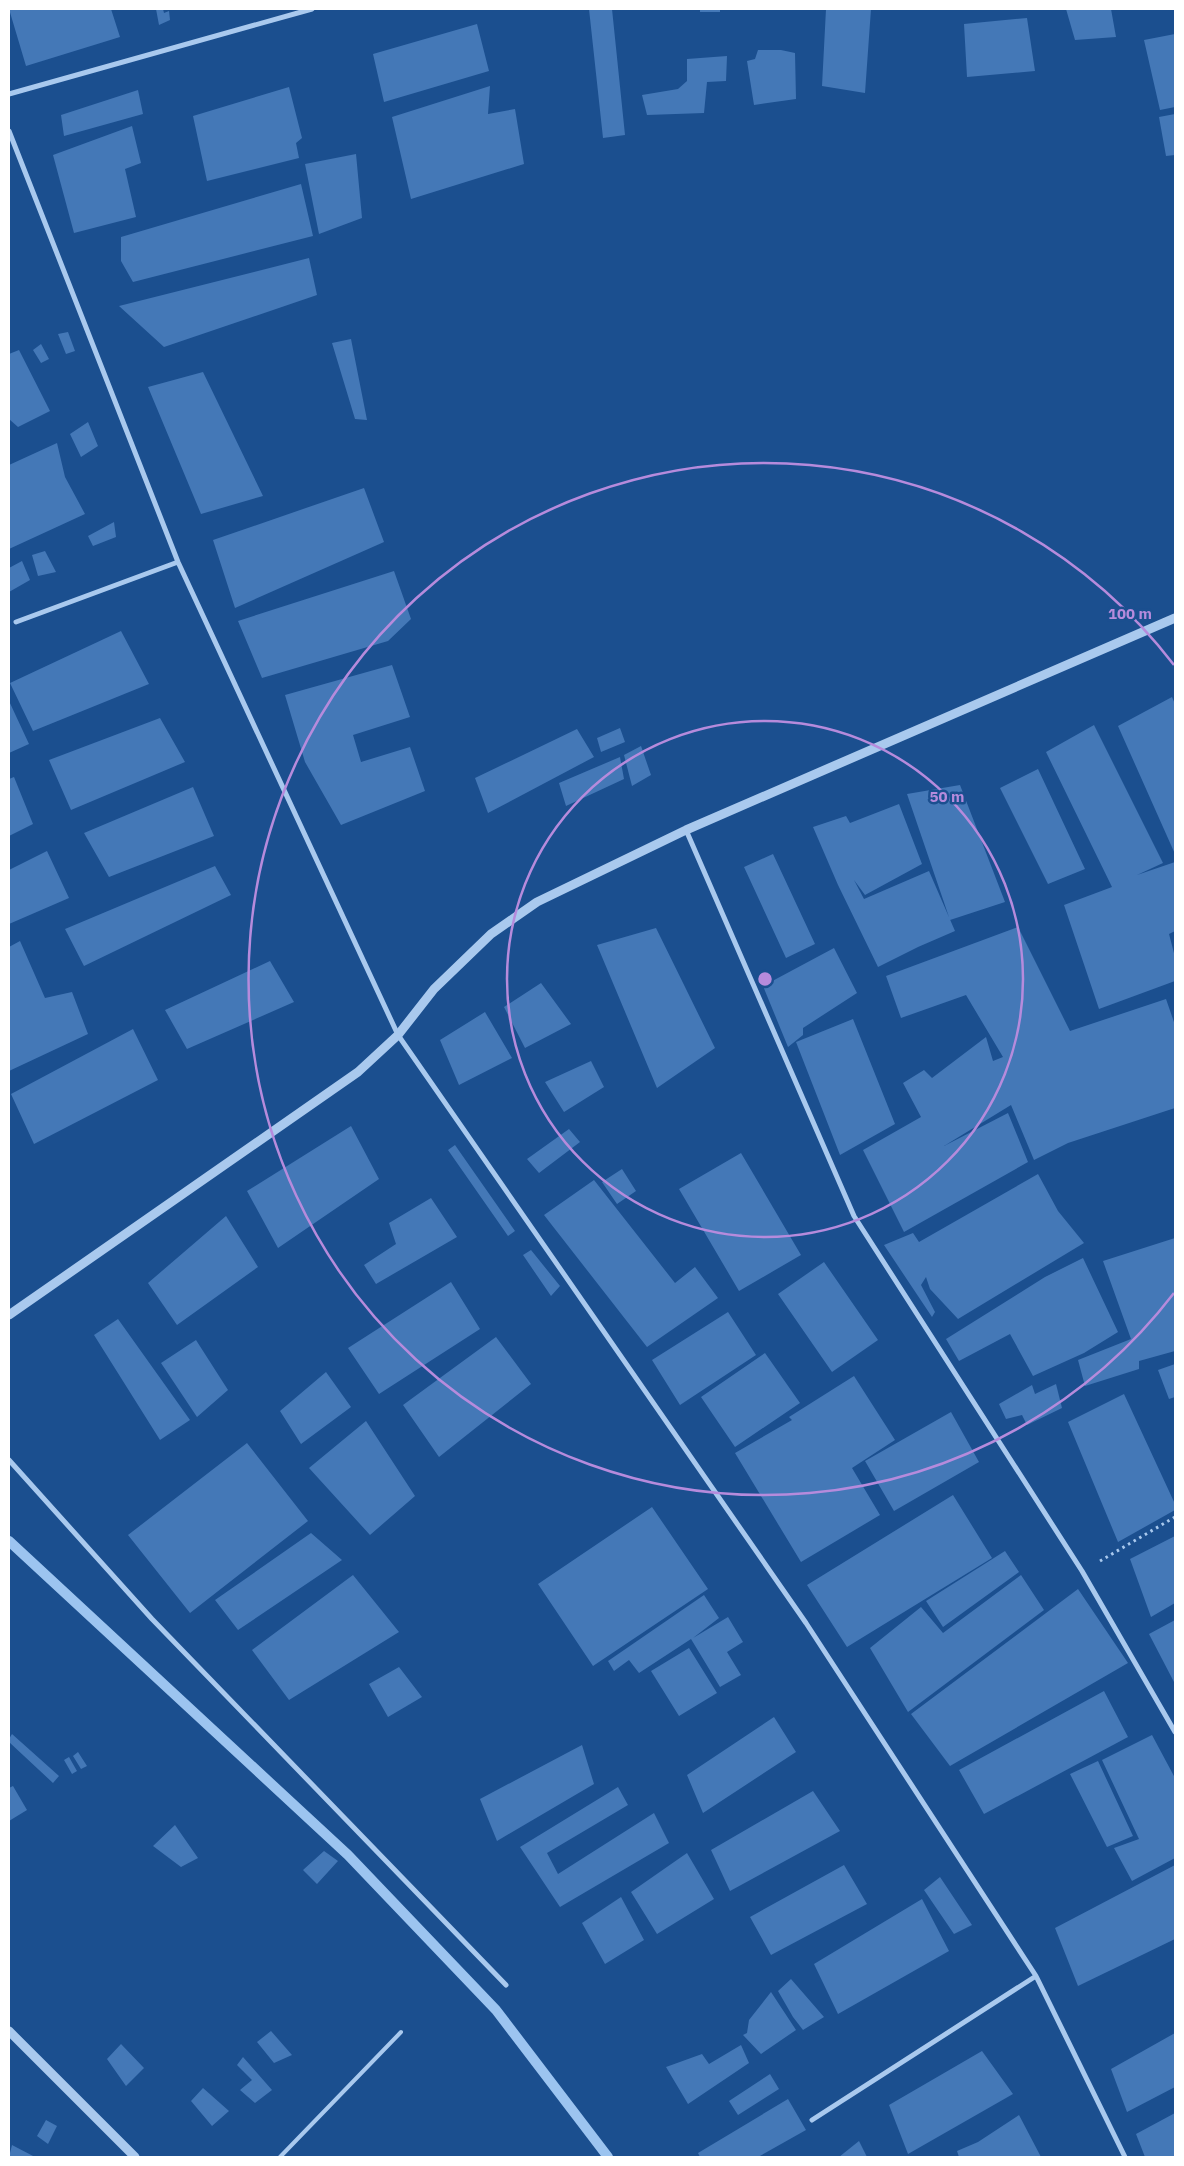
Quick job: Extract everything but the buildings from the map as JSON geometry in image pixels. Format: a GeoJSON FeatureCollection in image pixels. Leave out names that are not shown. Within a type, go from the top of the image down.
{"type":"FeatureCollection","features":[{"type":"Feature","properties":{"kind":"street"},"geometry":{"type":"LineString","coordinates":[[9,94],[312,9]]}},
{"type":"Feature","properties":{"kind":"street"},"geometry":{"type":"LineString","coordinates":[[9,132],[178,562],[398,1035],[806,1623],[1036,1976],[1125,2157]]}},
{"type":"Feature","properties":{"kind":"street"},"geometry":{"type":"LineString","coordinates":[[16,622],[178,562]]}},
{"type":"Feature","properties":{"kind":"street"},"geometry":{"type":"LineString","coordinates":[[9,1315],[358,1072],[398,1035],[434,989],[491,934],[537,902],[686,830],[1175,618]]}},
{"type":"Feature","properties":{"kind":"street"},"geometry":{"type":"LineString","coordinates":[[686,830],[854,1216],[1082,1572],[1175,1732]]}},
{"type":"Feature","properties":{"kind":"street"},"geometry":{"type":"LineString","coordinates":[[9,1460],[152,1618],[506,1985]]}},
{"type":"Feature","properties":{"kind":"street"},"geometry":{"type":"LineString","coordinates":[[812,2120],[1036,1976]]}},
{"type":"Feature","properties":{"kind":"street"},"geometry":{"type":"LineString","coordinates":[[9,2031],[135,2157]]}},
{"type":"Feature","properties":{"kind":"lane"},"geometry":{"type":"LineString","coordinates":[[280,2157],[402,2032]]}},
{"type":"Feature","properties":{"kind":"path"},"geometry":{"type":"LineString","coordinates":[[1082,1572],[1175,1518]]}},
{"type":"Feature","properties":{"kind":"waterway"},"geometry":{"type":"LineString","coordinates":[[9,1541],[348,1855],[496,2010],[608,2157]]}}]}
